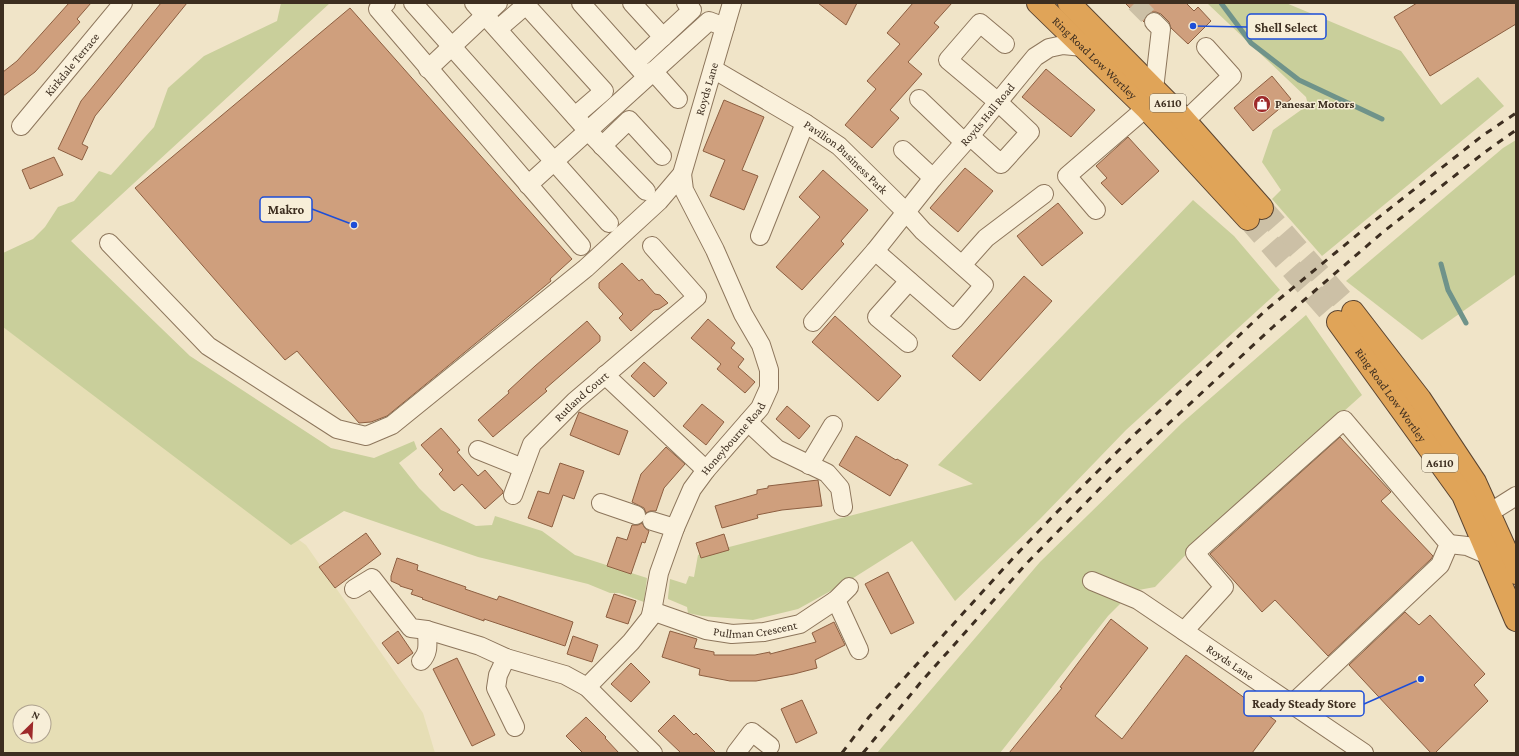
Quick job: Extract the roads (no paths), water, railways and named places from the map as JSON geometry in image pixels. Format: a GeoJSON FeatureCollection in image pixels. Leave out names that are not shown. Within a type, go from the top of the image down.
{"type":"FeatureCollection","features":[{"type":"Feature","properties":{"kind":"highway","name":"Ring Road Low Wortley"},"geometry":{"type":"LineString","coordinates":[[1038,3],[1083,47],[1150,99],[1185,121],[1255,214],[1150,99],[1069,3]]}},
{"type":"Feature","properties":{"kind":"highway","name":"Ring Road Low Wortley"},"geometry":{"type":"LineString","coordinates":[[1516,573],[1475,482],[1420,398],[1345,317],[1463,495],[1516,620]]}},
{"type":"Feature","properties":{"kind":"street","name":"Kirkdale Terrace"},"geometry":{"type":"LineString","coordinates":[[21,126],[123,3]]}},
{"type":"Feature","properties":{"kind":"street"},"geometry":{"type":"LineString","coordinates":[[386,3],[378,9],[581,246]]}},
{"type":"Feature","properties":{"kind":"street"},"geometry":{"type":"LineString","coordinates":[[413,3],[609,223]]}},
{"type":"Feature","properties":{"kind":"street"},"geometry":{"type":"LineString","coordinates":[[581,3],[635,63],[678,99]]}},
{"type":"Feature","properties":{"kind":"street"},"geometry":{"type":"LineString","coordinates":[[632,3],[663,37]]}},
{"type":"Feature","properties":{"kind":"street"},"geometry":{"type":"LineString","coordinates":[[635,63],[692,10],[686,3]]}},
{"type":"Feature","properties":{"kind":"street","name":"Royds Lane"},"geometry":{"type":"LineString","coordinates":[[682,174],[714,69],[732,3]]}},
{"type":"Feature","properties":{"kind":"street"},"geometry":{"type":"LineString","coordinates":[[498,29],[526,4],[604,91],[575,116]]}},
{"type":"Feature","properties":{"kind":"street"},"geometry":{"type":"LineString","coordinates":[[428,69],[452,47],[486,7],[498,29],[588,131],[646,191]]}},
{"type":"Feature","properties":{"kind":"street"},"geometry":{"type":"LineString","coordinates":[[528,185],[709,21],[725,27]]}},
{"type":"Feature","properties":{"kind":"street"},"geometry":{"type":"LineString","coordinates":[[1096,210],[1067,176],[1150,99],[1161,29],[1154,22]]}},
{"type":"Feature","properties":{"kind":"street"},"geometry":{"type":"LineString","coordinates":[[919,98],[967,139],[1001,164],[1030,132],[998,102],[948,60],[980,23],[1005,44]]}},
{"type":"Feature","properties":{"kind":"street","name":"Royds Hall Road"},"geometry":{"type":"LineString","coordinates":[[813,322],[875,251],[933,178],[1035,57],[1049,48],[1063,45],[1083,47]]}},
{"type":"Feature","properties":{"kind":"street"},"geometry":{"type":"LineString","coordinates":[[1185,121],[1232,76],[1206,47]]}},
{"type":"Feature","properties":{"kind":"street","name":"Pavilion Business Park"},"geometry":{"type":"LineString","coordinates":[[714,69],[805,123],[839,146],[906,212],[923,231],[984,285],[954,320],[909,281]]}},
{"type":"Feature","properties":{"kind":"street"},"geometry":{"type":"LineString","coordinates":[[602,146],[629,120],[662,156]]}},
{"type":"Feature","properties":{"kind":"street"},"geometry":{"type":"LineString","coordinates":[[760,236],[805,123]]}},
{"type":"Feature","properties":{"kind":"street"},"geometry":{"type":"LineString","coordinates":[[903,150],[933,178]]}},
{"type":"Feature","properties":{"kind":"street"},"geometry":{"type":"LineString","coordinates":[[109,243],[208,346],[337,429],[366,436],[392,425],[586,268],[659,201],[682,174]]}},
{"type":"Feature","properties":{"kind":"street","name":"Honeybourne Road"},"geometry":{"type":"LineString","coordinates":[[587,687],[631,642],[650,618],[659,573],[675,528],[692,489],[706,470],[760,408],[769,388],[769,370],[761,345],[743,314],[715,250],[684,190],[682,174]]}},
{"type":"Feature","properties":{"kind":"street"},"geometry":{"type":"LineString","coordinates":[[962,265],[986,238],[1044,194]]}},
{"type":"Feature","properties":{"kind":"street"},"geometry":{"type":"LineString","coordinates":[[605,375],[697,297],[652,246]]}},
{"type":"Feature","properties":{"kind":"street"},"geometry":{"type":"LineString","coordinates":[[875,251],[909,281],[877,317],[908,343]]}},
{"type":"Feature","properties":{"kind":"street","name":"Rutland Court"},"geometry":{"type":"LineString","coordinates":[[513,495],[532,444],[575,401],[605,375],[706,470]]}},
{"type":"Feature","properties":{"kind":"street"},"geometry":{"type":"LineString","coordinates":[[1184,631],[1224,587],[1195,553],[1344,420],[1449,544],[1467,546],[1488,555]]}},
{"type":"Feature","properties":{"kind":"street"},"geometry":{"type":"LineString","coordinates":[[748,422],[777,449],[827,473],[840,488],[843,507]]}},
{"type":"Feature","properties":{"kind":"street"},"geometry":{"type":"LineString","coordinates":[[809,464],[833,425]]}},
{"type":"Feature","properties":{"kind":"street"},"geometry":{"type":"LineString","coordinates":[[478,450],[523,468]]}},
{"type":"Feature","properties":{"kind":"street"},"geometry":{"type":"LineString","coordinates":[[1489,513],[1516,496]]}},
{"type":"Feature","properties":{"kind":"street"},"geometry":{"type":"LineString","coordinates":[[601,503],[675,528]]}},
{"type":"Feature","properties":{"kind":"street"},"geometry":{"type":"LineString","coordinates":[[1292,704],[1440,565],[1449,544]]}},
{"type":"Feature","properties":{"kind":"street"},"geometry":{"type":"LineString","coordinates":[[354,589],[372,578],[411,628],[427,630],[480,646],[506,658],[565,675],[587,687],[653,753]]}},
{"type":"Feature","properties":{"kind":"street","name":"Royds Lane"},"geometry":{"type":"LineString","coordinates":[[1092,580],[1138,600],[1364,753]]}},
{"type":"Feature","properties":{"kind":"street","name":"Pullman Crescent"},"geometry":{"type":"LineString","coordinates":[[652,612],[706,630],[732,634],[764,632],[800,624],[836,600],[849,587]]}},
{"type":"Feature","properties":{"kind":"street"},"geometry":{"type":"LineString","coordinates":[[836,600],[859,650]]}},
{"type":"Feature","properties":{"kind":"street"},"geometry":{"type":"LineString","coordinates":[[421,661],[426,656],[428,647],[427,630]]}},
{"type":"Feature","properties":{"kind":"street"},"geometry":{"type":"LineString","coordinates":[[506,658],[498,675],[496,688],[515,727]]}},
{"type":"Feature","properties":{"kind":"street"},"geometry":{"type":"LineString","coordinates":[[736,753],[752,732],[770,746]]}},
{"type":"Feature","properties":{"kind":"waterway"},"geometry":{"type":"LineString","coordinates":[[1221,3],[1251,43],[1299,80],[1382,119]]}},
{"type":"Feature","properties":{"kind":"waterway"},"geometry":{"type":"LineString","coordinates":[[1441,264],[1448,290],[1466,323]]}},
{"type":"Feature","properties":{"kind":"tunnel"},"geometry":{"type":"LineString","coordinates":[[1135,3],[1154,22]]}},
{"type":"Feature","properties":{"kind":"tunnel"},"geometry":{"type":"LineString","coordinates":[[1262,208],[1353,312]]}},
{"type":"Feature","properties":{"kind":"tunnel"},"geometry":{"type":"LineString","coordinates":[[1248,219],[1338,322]]}},
{"type":"Feature","properties":{"kind":"railway"},"geometry":{"type":"LineString","coordinates":[[842,753],[869,717],[1015,556],[1133,436],[1266,310],[1374,221],[1482,136],[1516,113]]}},
{"type":"Feature","properties":{"kind":"railway"},"geometry":{"type":"LineString","coordinates":[[863,753],[921,682],[1026,564],[1113,475],[1274,326],[1383,232],[1485,152],[1516,130]]}},
{"type":"Feature","properties":{"kind":"place","name":"Shell Select"},"geometry":{"type":"Point","coordinates":[1193,26]}},
{"type":"Feature","properties":{"kind":"place","name":"Panesar Motors"},"geometry":{"type":"Point","coordinates":[1262,104]}},
{"type":"Feature","properties":{"kind":"place","name":"Makro"},"geometry":{"type":"Point","coordinates":[354,225]}},
{"type":"Feature","properties":{"kind":"place","name":"Ready Steady Store"},"geometry":{"type":"Point","coordinates":[1421,679]}}]}
